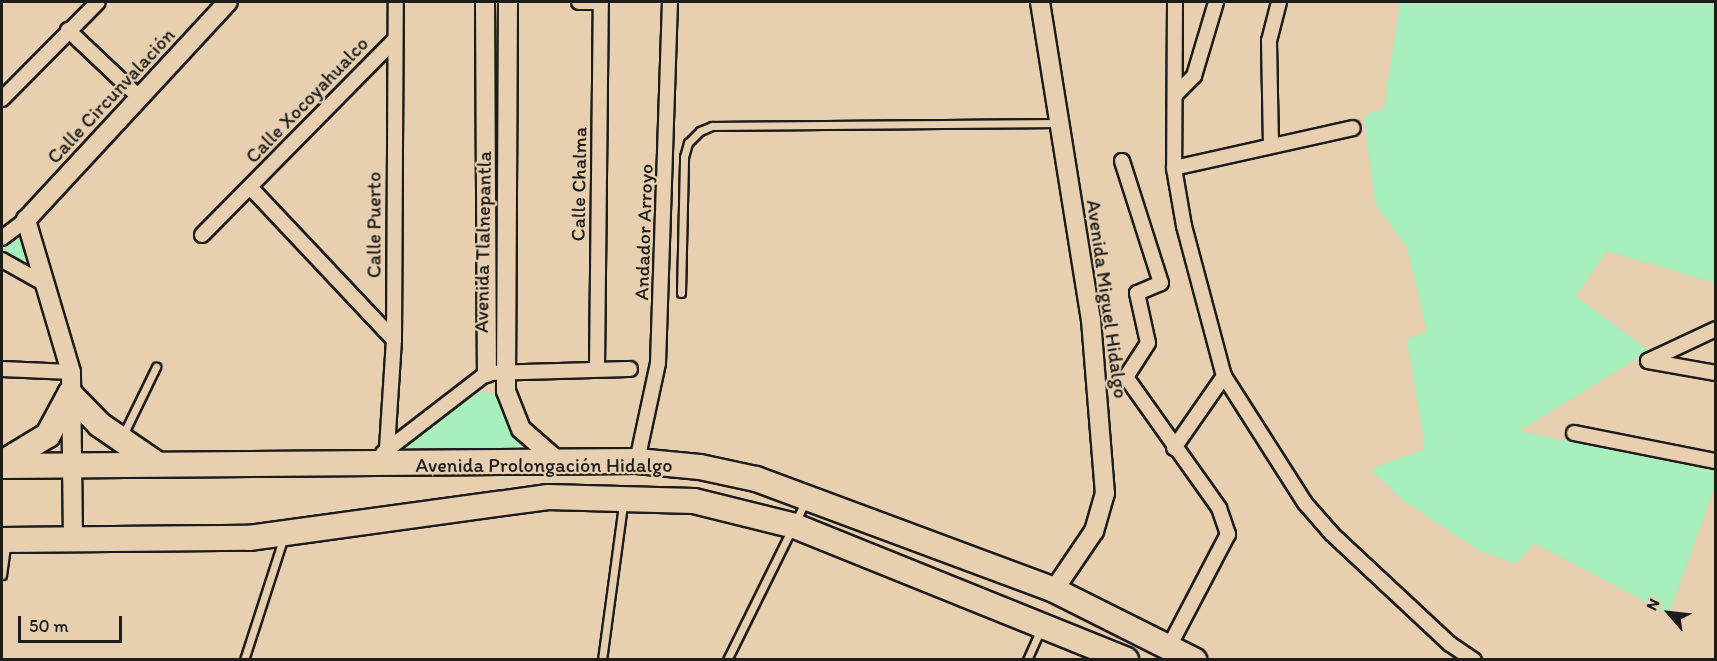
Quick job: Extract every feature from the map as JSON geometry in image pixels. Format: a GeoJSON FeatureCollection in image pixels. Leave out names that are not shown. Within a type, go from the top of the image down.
{"type":"FeatureCollection","features":[{"type":"Feature","properties":{"kind":"highway"},"geometry":{"type":"LineString","coordinates":[[2,465],[48,435],[71,383],[120,440],[157,464]]}},
{"type":"Feature","properties":{"kind":"highway","name":"Avenida Prolongación Hidalgo"},"geometry":{"type":"LineString","coordinates":[[2,465],[157,464],[380,457],[559,462],[637,461],[700,467],[756,479],[1054,590],[1194,660]]}},
{"type":"Feature","properties":{"kind":"highway","name":"Avenida Prolongación Hidalgo"},"geometry":{"type":"LineString","coordinates":[[4,540],[284,535],[501,503],[625,496],[742,509],[795,526],[999,605],[1122,657]]}},
{"type":"Feature","properties":{"kind":"highway"},"geometry":{"type":"LineString","coordinates":[[999,605],[1054,590],[1122,657]]}},
{"type":"Feature","properties":{"kind":"street"},"geometry":{"type":"LineString","coordinates":[[2,99],[98,2]]}},
{"type":"Feature","properties":{"kind":"street","name":"Calle Circunvalación"},"geometry":{"type":"LineString","coordinates":[[2,238],[26,220],[228,2]]}},
{"type":"Feature","properties":{"kind":"street","name":"Calle Puerto"},"geometry":{"type":"LineString","coordinates":[[380,457],[394,340],[393,41],[396,2]]}},
{"type":"Feature","properties":{"kind":"street","name":"Avenida Tlalnepantla"},"geometry":{"type":"LineString","coordinates":[[486,2],[496,372],[521,429],[559,462]]}},
{"type":"Feature","properties":{"kind":"street","name":"Avenida Tlalnepantla"},"geometry":{"type":"LineString","coordinates":[[496,372],[508,2]]}},
{"type":"Feature","properties":{"kind":"street"},"geometry":{"type":"LineString","coordinates":[[579,2],[601,2]]}},
{"type":"Feature","properties":{"kind":"street","name":"Calle Chalma"},"geometry":{"type":"LineString","coordinates":[[597,368],[601,2]]}},
{"type":"Feature","properties":{"kind":"street","name":"Andador Arroyo"},"geometry":{"type":"LineString","coordinates":[[637,461],[658,363],[670,2]]}},
{"type":"Feature","properties":{"kind":"street","name":"Avenida Miguel Hidalgo"},"geometry":{"type":"LineString","coordinates":[[1040,2],[1057,123],[1091,320],[1105,493],[1094,531],[1054,590]]}},
{"type":"Feature","properties":{"kind":"street"},"geometry":{"type":"LineString","coordinates":[[1175,2],[1174,168],[1184,226],[1224,376],[1305,504],[1332,534],[1441,636],[1474,660]]}},
{"type":"Feature","properties":{"kind":"street"},"geometry":{"type":"LineString","coordinates":[[1174,95],[1194,76],[1216,2]]}},
{"type":"Feature","properties":{"kind":"street"},"geometry":{"type":"LineString","coordinates":[[1271,146],[1269,41],[1279,2]]}},
{"type":"Feature","properties":{"kind":"street"},"geometry":{"type":"LineString","coordinates":[[68,30],[140,98]]}},
{"type":"Feature","properties":{"kind":"street","name":"Calle Xocoyahualco"},"geometry":{"type":"LineString","coordinates":[[202,235],[393,41]]}},
{"type":"Feature","properties":{"kind":"street"},"geometry":{"type":"LineString","coordinates":[[1174,168],[1353,128]]}},
{"type":"Feature","properties":{"kind":"street"},"geometry":{"type":"LineString","coordinates":[[1122,161],[1161,283],[1137,293],[1148,344],[1126,377],[1174,448],[1219,508],[1228,534],[1169,647]]}},
{"type":"Feature","properties":{"kind":"street"},"geometry":{"type":"LineString","coordinates":[[250,187],[394,340]]}},
{"type":"Feature","properties":{"kind":"street"},"geometry":{"type":"LineString","coordinates":[[26,220],[71,383],[73,539]]}},
{"type":"Feature","properties":{"kind":"street"},"geometry":{"type":"LineString","coordinates":[[2,260],[43,283]]}},
{"type":"Feature","properties":{"kind":"street"},"geometry":{"type":"LineString","coordinates":[[1716,328],[1647,362],[1716,373]]}},
{"type":"Feature","properties":{"kind":"street"},"geometry":{"type":"LineString","coordinates":[[2,369],[71,383]]}},
{"type":"Feature","properties":{"kind":"street"},"geometry":{"type":"LineString","coordinates":[[380,457],[496,372],[630,369]]}},
{"type":"Feature","properties":{"kind":"street"},"geometry":{"type":"LineString","coordinates":[[1174,448],[1224,376]]}},
{"type":"Feature","properties":{"kind":"street"},"geometry":{"type":"LineString","coordinates":[[1574,433],[1716,461]]}},
{"type":"Feature","properties":{"kind":"lane"},"geometry":{"type":"LineString","coordinates":[[681,293],[684,158],[688,142],[700,131],[712,126],[1057,123]]}},
{"type":"Feature","properties":{"kind":"lane"},"geometry":{"type":"LineString","coordinates":[[120,440],[156,367]]}},
{"type":"Feature","properties":{"kind":"lane"},"geometry":{"type":"LineString","coordinates":[[602,660],[625,496]]}},
{"type":"Feature","properties":{"kind":"lane"},"geometry":{"type":"LineString","coordinates":[[727,660],[795,526],[807,497]]}},
{"type":"Feature","properties":{"kind":"lane"},"geometry":{"type":"LineString","coordinates":[[244,660],[284,535]]}},
{"type":"Feature","properties":{"kind":"lane"},"geometry":{"type":"LineString","coordinates":[[2,575],[4,540]]}},
{"type":"Feature","properties":{"kind":"lane"},"geometry":{"type":"LineString","coordinates":[[1028,660],[1043,623]]}},
{"type":"Feature","properties":{"kind":"green space"},"geometry":{"type":"Polygon","coordinates":[[[1400,2],[1715,2],[1715,283],[1607,251],[1576,296],[1649,351],[1519,431],[1715,471],[1715,486],[1669,614],[1534,543],[1516,564],[1478,550],[1404,501],[1370,469],[1425,449],[1407,340],[1427,331],[1407,248],[1375,203],[1364,116],[1384,108],[1400,2]]]}},
{"type":"Feature","properties":{"kind":"green space"},"geometry":{"type":"Polygon","coordinates":[[[24,236],[29,268],[2,250],[24,236]]]}},
{"type":"Feature","properties":{"kind":"green space"},"geometry":{"type":"Polygon","coordinates":[[[476,391],[498,395],[523,452],[390,453],[476,391]]]}}]}
